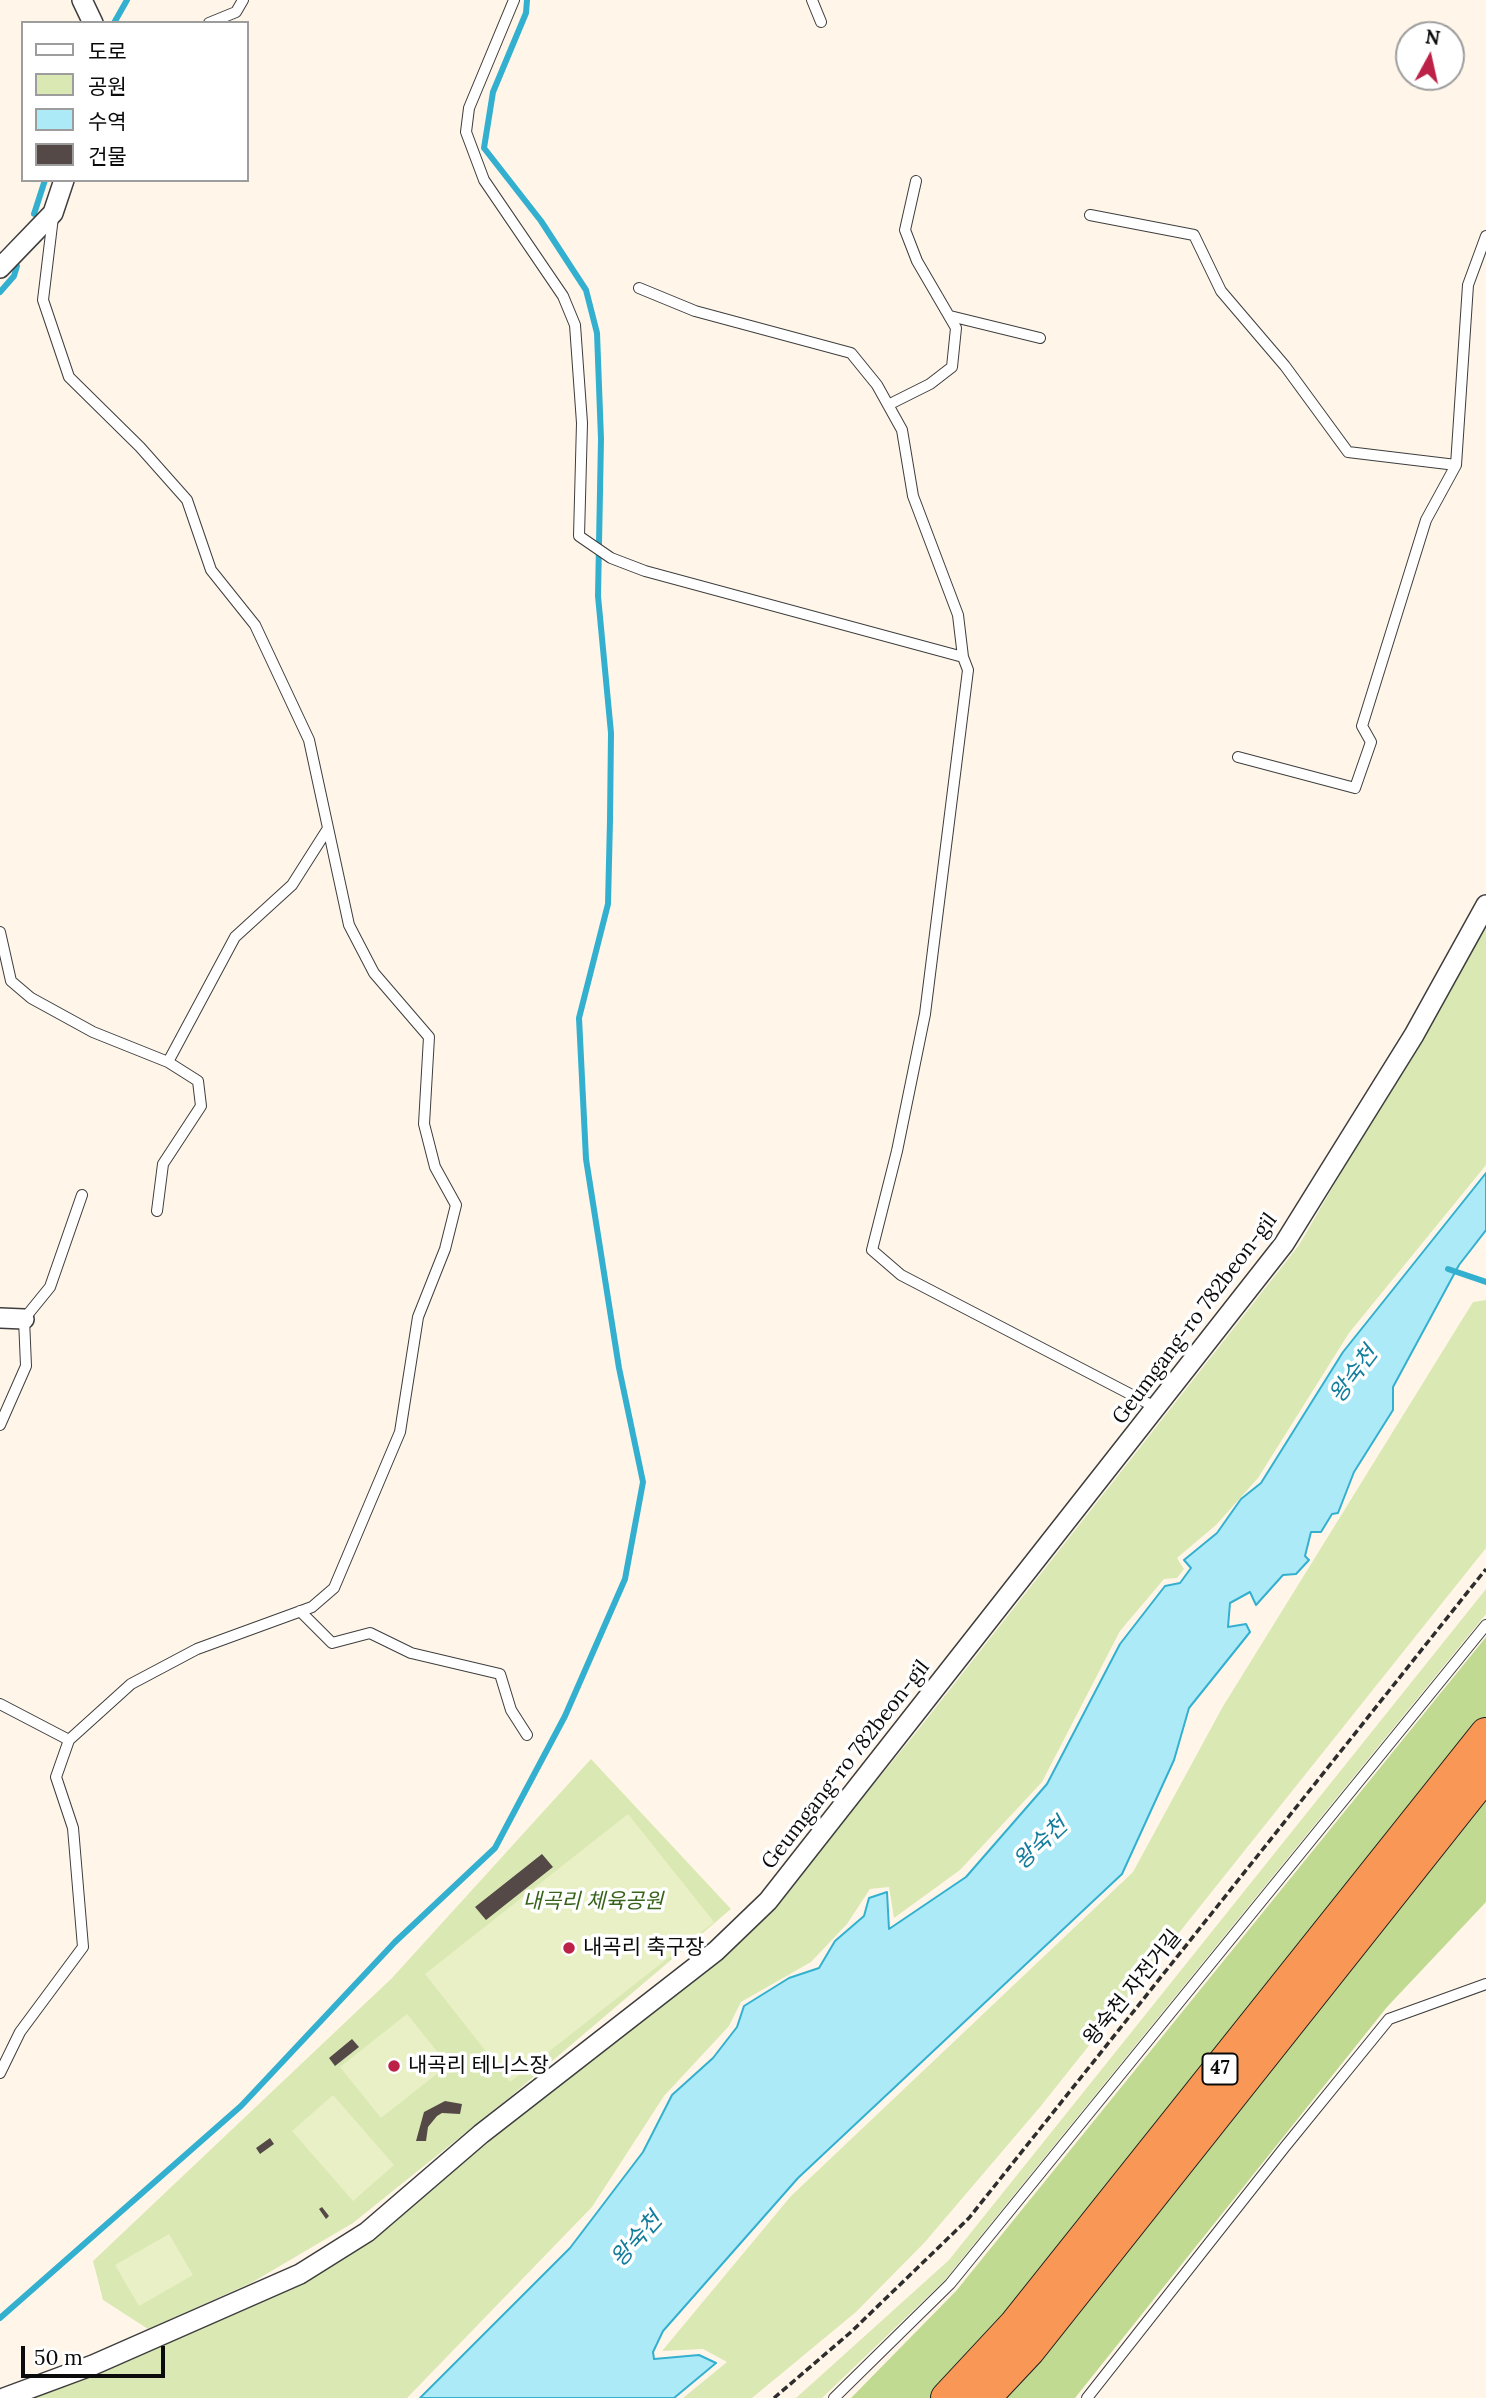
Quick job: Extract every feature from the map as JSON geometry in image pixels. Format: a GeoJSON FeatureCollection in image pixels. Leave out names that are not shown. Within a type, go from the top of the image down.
{"type":"FeatureCollection","features":[{"type":"Feature","properties":{"kind":"highway","name":"47"},"geometry":{"type":"LineString","coordinates":[[947,2398],[1016,2325],[1486,1734]]}},
{"type":"Feature","properties":{"kind":"highway","name":"47"},"geometry":{"type":"LineString","coordinates":[[984,2398],[1029,2350],[1486,1774]]}},
{"type":"Feature","properties":{"kind":"street"},"geometry":{"type":"LineString","coordinates":[[82,0],[92,21]]}},
{"type":"Feature","properties":{"kind":"street"},"geometry":{"type":"LineString","coordinates":[[0,268],[53,213],[63,182]]}},
{"type":"Feature","properties":{"kind":"street","name":"Geumgang-ro 782beon-gil"},"geometry":{"type":"LineString","coordinates":[[4,2398],[93,2365],[300,2274],[355,2239],[481,2134],[716,1951],[768,1901],[1284,1244],[1414,1035],[1486,905]]}},
{"type":"Feature","properties":{"kind":"street"},"geometry":{"type":"LineString","coordinates":[[0,1318],[24,1319]]}},
{"type":"Feature","properties":{"kind":"lane"},"geometry":{"type":"LineString","coordinates":[[214,21],[236,12],[243,0]]}},
{"type":"Feature","properties":{"kind":"lane"},"geometry":{"type":"LineString","coordinates":[[514,0],[469,108],[466,132],[484,180],[563,296],[575,325],[582,423],[579,536],[611,558],[645,571],[963,657]]}},
{"type":"Feature","properties":{"kind":"lane"},"geometry":{"type":"LineString","coordinates":[[812,0],[821,22]]}},
{"type":"Feature","properties":{"kind":"lane"},"geometry":{"type":"LineString","coordinates":[[888,405],[930,384],[952,367],[956,328],[917,261],[905,230],[916,181]]}},
{"type":"Feature","properties":{"kind":"lane"},"geometry":{"type":"LineString","coordinates":[[0,2073],[20,2032],[83,1947],[73,1828],[56,1777],[69,1740],[131,1684],[197,1649],[312,1607],[334,1588],[381,1483],[400,1432],[418,1317],[445,1249],[456,1206],[435,1167],[424,1124],[429,1037],[374,973],[349,925],[309,740],[254,625],[211,570],[187,500],[140,447],[69,377],[43,300],[53,213]]}},
{"type":"Feature","properties":{"kind":"lane"},"geometry":{"type":"LineString","coordinates":[[1090,215],[1195,235],[1221,290],[1285,366],[1348,452],[1456,465]]}},
{"type":"Feature","properties":{"kind":"lane"},"geometry":{"type":"LineString","coordinates":[[1238,757],[1354,788],[1371,742],[1362,726],[1426,520],[1456,465],[1468,285],[1486,236]]}},
{"type":"Feature","properties":{"kind":"lane"},"geometry":{"type":"LineString","coordinates":[[639,288],[695,311],[851,353],[888,405],[902,430],[913,496],[958,615],[963,657],[968,670],[925,1014],[897,1151],[872,1250],[901,1275],[1157,1408]]}},
{"type":"Feature","properties":{"kind":"lane"},"geometry":{"type":"LineString","coordinates":[[950,316],[1040,338]]}},
{"type":"Feature","properties":{"kind":"lane"},"geometry":{"type":"LineString","coordinates":[[168,1062],[236,937],[292,885],[327,830]]}},
{"type":"Feature","properties":{"kind":"lane"},"geometry":{"type":"LineString","coordinates":[[0,932],[10,981],[31,998],[93,1032],[168,1062],[198,1081],[201,1106],[163,1164],[157,1211]]}},
{"type":"Feature","properties":{"kind":"lane"},"geometry":{"type":"LineString","coordinates":[[0,1425],[26,1366],[24,1319],[50,1287],[82,1195]]}},
{"type":"Feature","properties":{"kind":"lane"},"geometry":{"type":"LineString","coordinates":[[300,1612],[332,1643],[370,1633],[411,1653],[500,1674],[511,1710],[527,1735]]}},
{"type":"Feature","properties":{"kind":"lane"},"geometry":{"type":"LineString","coordinates":[[834,2398],[950,2284],[1486,1625]]}},
{"type":"Feature","properties":{"kind":"lane"},"geometry":{"type":"LineString","coordinates":[[0,1704],[69,1740]]}},
{"type":"Feature","properties":{"kind":"lane"},"geometry":{"type":"LineString","coordinates":[[1087,2398],[1284,2148],[1390,2020],[1486,1984]]}},
{"type":"Feature","properties":{"kind":"path","name":"왕숙천 자전거길"},"geometry":{"type":"LineString","coordinates":[[774,2398],[861,2323],[970,2218],[1486,1569]]}},
{"type":"Feature","properties":{"kind":"green space"},"geometry":{"type":"Polygon","coordinates":[[[1486,924],[1486,1165],[1349,1333],[1258,1478],[1216,1525],[1177,1558],[1184,1569],[1177,1578],[1164,1579],[1120,1631],[1042,1782],[960,1870],[894,1918],[889,1887],[870,1889],[847,1924],[811,1962],[741,2002],[729,2026],[664,2096],[592,2207],[407,2398],[29,2398],[308,2276],[354,2252],[768,1914],[918,1730],[1299,1245],[1486,924]]]}},
{"type":"Feature","properties":{"kind":"green space"},"geometry":{"type":"Polygon","coordinates":[[[1486,1300],[1486,1548],[1040,2107],[925,2242],[856,2312],[752,2398],[683,2398],[727,2362],[703,2349],[662,2351],[791,2196],[1133,1872],[1222,1708],[1473,1302],[1486,1300]]]}},
{"type":"Feature","properties":{"kind":"green space"},"geometry":{"type":"Polygon","coordinates":[[[1486,1589],[1486,1614],[944,2281],[822,2398],[796,2398],[949,2260],[1486,1589]]]}},
{"type":"Feature","properties":{"kind":"green space"},"geometry":{"type":"Polygon","coordinates":[[[1486,1637],[1486,1902],[1387,2007],[1075,2398],[851,2398],[956,2291],[1486,1637]]]}},
{"type":"Feature","properties":{"kind":"green space","name":"내곡리 체육공원"},"geometry":{"type":"Polygon","coordinates":[[[591,1759],[731,1909],[511,2096],[353,2223],[251,2283],[148,2329],[103,2300],[93,2261],[392,1978],[591,1759]]]}},
{"type":"Feature","properties":{"kind":"green space","name":"내곡리 축구장"},"geometry":{"type":"Polygon","coordinates":[[[628,1814],[714,1922],[510,2082],[425,1974],[628,1814]]]}},
{"type":"Feature","properties":{"kind":"green space","name":"내곡리 테니스장"},"geometry":{"type":"Polygon","coordinates":[[[407,2014],[448,2065],[381,2118],[340,2067],[407,2014]]]}},
{"type":"Feature","properties":{"kind":"green space"},"geometry":{"type":"Polygon","coordinates":[[[333,2095],[394,2165],[353,2201],[292,2131],[333,2095]]]}},
{"type":"Feature","properties":{"kind":"green space"},"geometry":{"type":"Polygon","coordinates":[[[169,2234],[193,2275],[139,2306],[115,2265],[169,2234]]]}},
{"type":"Feature","properties":{"kind":"water","name":"왕숙천"},"geometry":{"type":"Polygon","coordinates":[[[1486,1173],[1486,1230],[1459,1265],[1393,1387],[1393,1410],[1354,1472],[1338,1513],[1332,1514],[1321,1532],[1311,1532],[1305,1556],[1309,1560],[1296,1574],[1283,1575],[1256,1605],[1250,1592],[1230,1603],[1228,1627],[1246,1624],[1250,1632],[1189,1708],[1174,1760],[1122,1874],[798,2178],[663,2331],[653,2352],[654,2359],[699,2355],[716,2363],[674,2398],[420,2398],[570,2248],[643,2152],[672,2095],[713,2058],[737,2027],[744,2006],[789,1978],[819,1968],[835,1941],[864,1916],[869,1898],[887,1892],[889,1929],[966,1877],[1047,1784],[1120,1644],[1165,1586],[1180,1583],[1191,1568],[1184,1560],[1217,1533],[1241,1499],[1261,1483],[1343,1352],[1486,1173]]]}},
{"type":"Feature","properties":{"kind":"building"},"geometry":{"type":"Polygon","coordinates":[[[542,1854],[553,1867],[486,1920],[475,1907],[542,1854]]]}},
{"type":"Feature","properties":{"kind":"building"},"geometry":{"type":"Polygon","coordinates":[[[352,2039],[359,2047],[335,2066],[329,2058],[352,2039]]]}},
{"type":"Feature","properties":{"kind":"building"},"geometry":{"type":"Polygon","coordinates":[[[445,2101],[462,2104],[460,2114],[442,2113],[437,2116],[428,2127],[426,2141],[416,2141],[424,2112],[445,2101]]]}},
{"type":"Feature","properties":{"kind":"building"},"geometry":{"type":"Polygon","coordinates":[[[270,2138],[274,2144],[260,2154],[256,2148],[270,2138]]]}},
{"type":"Feature","properties":{"kind":"building"},"geometry":{"type":"Polygon","coordinates":[[[322,2207],[329,2216],[326,2219],[319,2209],[322,2207]]]}},
{"type":"Feature","properties":{"kind":"waterway"},"geometry":{"type":"LineString","coordinates":[[115,21],[127,0]]}},
{"type":"Feature","properties":{"kind":"waterway"},"geometry":{"type":"LineString","coordinates":[[0,2318],[241,2106],[395,1942],[495,1848],[565,1716],[625,1579],[643,1482],[619,1368],[586,1159],[579,1018],[608,904],[611,733],[598,596],[601,439],[597,333],[586,290],[541,221],[484,148],[493,92],[526,13],[527,0]]}},
{"type":"Feature","properties":{"kind":"waterway"},"geometry":{"type":"LineString","coordinates":[[34,214],[44,182]]}},
{"type":"Feature","properties":{"kind":"waterway"},"geometry":{"type":"LineString","coordinates":[[0,292],[14,276],[17,266]]}},
{"type":"Feature","properties":{"kind":"waterway"},"geometry":{"type":"LineString","coordinates":[[1448,1269],[1486,1282]]}},
{"type":"Feature","properties":{"kind":"place","name":"내곡리 축구장"},"geometry":{"type":"Point","coordinates":[569,1948]}},
{"type":"Feature","properties":{"kind":"place","name":"내곡리 테니스장"},"geometry":{"type":"Point","coordinates":[394,2066]}}]}
